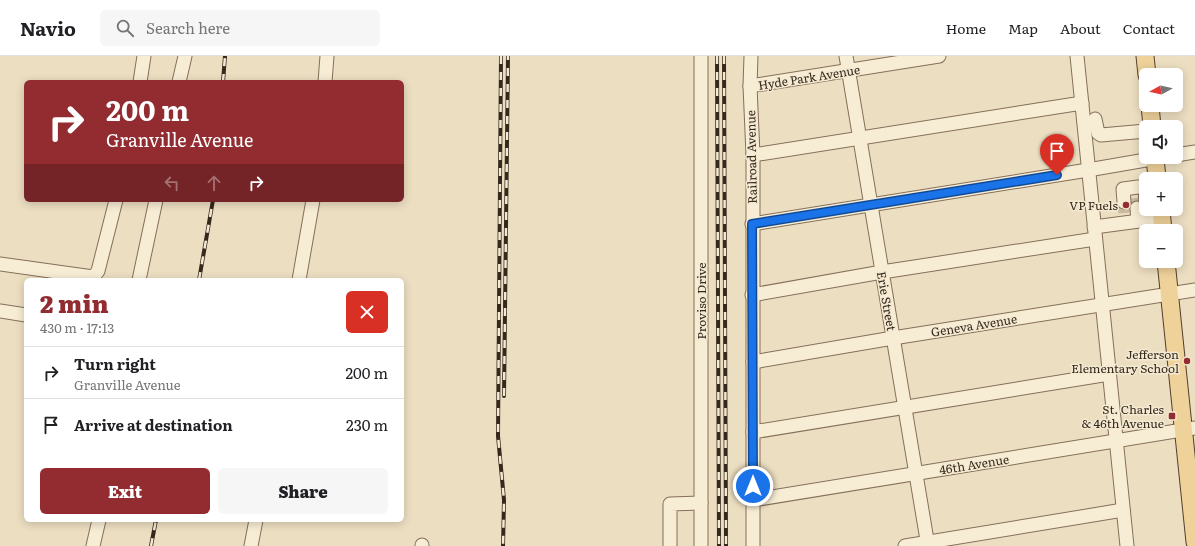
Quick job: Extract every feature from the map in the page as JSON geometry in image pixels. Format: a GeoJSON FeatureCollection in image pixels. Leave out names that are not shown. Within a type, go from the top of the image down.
{"type":"FeatureCollection","features":[{"type":"Feature","properties":{"kind":"main road"},"geometry":{"type":"LineString","coordinates":[[1145,56],[1146,68]]}},
{"type":"Feature","properties":{"kind":"main road"},"geometry":{"type":"LineString","coordinates":[[1167,268],[1189,429],[1195,542]]}},
{"type":"Feature","properties":{"kind":"street"},"geometry":{"type":"LineString","coordinates":[[140,80],[144,56]]}},
{"type":"Feature","properties":{"kind":"street"},"geometry":{"type":"LineString","coordinates":[[180,80],[185,56]]}},
{"type":"Feature","properties":{"kind":"street"},"geometry":{"type":"LineString","coordinates":[[325,80],[327,56]]}},
{"type":"Feature","properties":{"kind":"street","name":"Proviso Drive"},"geometry":{"type":"LineString","coordinates":[[701,56],[701,546]]}},
{"type":"Feature","properties":{"kind":"street","name":"Railroad Avenue"},"geometry":{"type":"LineString","coordinates":[[751,56],[750,86],[753,155],[753,546]]}},
{"type":"Feature","properties":{"kind":"street","name":"Erie Street"},"geometry":{"type":"LineString","coordinates":[[846,56],[928,544]]}},
{"type":"Feature","properties":{"kind":"street","name":"Hyde Park Avenue"},"geometry":{"type":"LineString","coordinates":[[750,86],[939,56]]}},
{"type":"Feature","properties":{"kind":"street"},"geometry":{"type":"LineString","coordinates":[[1077,56],[1127,546]]}},
{"type":"Feature","properties":{"kind":"street"},"geometry":{"type":"LineString","coordinates":[[753,155],[1082,103]]}},
{"type":"Feature","properties":{"kind":"street"},"geometry":{"type":"LineString","coordinates":[[1096,119],[1098,133],[1101,135],[1139,132]]}},
{"type":"Feature","properties":{"kind":"street"},"geometry":{"type":"LineString","coordinates":[[1183,154],[1195,152]]}},
{"type":"Feature","properties":{"kind":"street"},"geometry":{"type":"LineString","coordinates":[[752,224],[1139,161]]}},
{"type":"Feature","properties":{"kind":"street"},"geometry":{"type":"LineString","coordinates":[[93,278],[98,271],[115,202]]}},
{"type":"Feature","properties":{"kind":"street"},"geometry":{"type":"LineString","coordinates":[[139,278],[156,202]]}},
{"type":"Feature","properties":{"kind":"street"},"geometry":{"type":"LineString","coordinates":[[299,278],[313,202]]}},
{"type":"Feature","properties":{"kind":"street"},"geometry":{"type":"LineString","coordinates":[[752,295],[1095,233],[1139,208]]}},
{"type":"Feature","properties":{"kind":"street"},"geometry":{"type":"LineString","coordinates":[[0,264],[86,278]]}},
{"type":"Feature","properties":{"kind":"street","name":"Geneva Avenue"},"geometry":{"type":"LineString","coordinates":[[753,362],[1195,290]]}},
{"type":"Feature","properties":{"kind":"street"},"geometry":{"type":"LineString","coordinates":[[0,311],[24,315]]}},
{"type":"Feature","properties":{"kind":"street"},"geometry":{"type":"LineString","coordinates":[[753,432],[1109,374]]}},
{"type":"Feature","properties":{"kind":"street","name":"46th Avenue"},"geometry":{"type":"LineString","coordinates":[[753,500],[1189,429]]}},
{"type":"Feature","properties":{"kind":"street"},"geometry":{"type":"LineString","coordinates":[[670,546],[670,504],[701,503]]}},
{"type":"Feature","properties":{"kind":"street"},"geometry":{"type":"LineString","coordinates":[[905,546],[928,544],[1123,510]]}},
{"type":"Feature","properties":{"kind":"street"},"geometry":{"type":"LineString","coordinates":[[93,546],[99,522]]}},
{"type":"Feature","properties":{"kind":"street"},"geometry":{"type":"LineString","coordinates":[[251,546],[256,522]]}},
{"type":"Feature","properties":{"kind":"tunnel"},"geometry":{"type":"LineString","coordinates":[[1136,198],[1137,208]]}},
{"type":"Feature","properties":{"kind":"tunnel"},"geometry":{"type":"LineString","coordinates":[[1124,202],[1125,213]]}},
{"type":"Feature","properties":{"kind":"railway"},"geometry":{"type":"LineString","coordinates":[[223,80],[225,56]]}},
{"type":"Feature","properties":{"kind":"railway"},"geometry":{"type":"LineString","coordinates":[[501,56],[498,436],[504,500],[503,546]]}},
{"type":"Feature","properties":{"kind":"railway"},"geometry":{"type":"LineString","coordinates":[[504,396],[508,56]]}},
{"type":"Feature","properties":{"kind":"railway"},"geometry":{"type":"LineString","coordinates":[[717,56],[719,546]]}},
{"type":"Feature","properties":{"kind":"railway"},"geometry":{"type":"LineString","coordinates":[[724,56],[726,546]]}},
{"type":"Feature","properties":{"kind":"railway"},"geometry":{"type":"LineString","coordinates":[[199,278],[213,202]]}},
{"type":"Feature","properties":{"kind":"railway"},"geometry":{"type":"LineString","coordinates":[[151,546],[156,522]]}},
{"type":"Feature","properties":{"kind":"place","name":"VP Fuels"},"geometry":{"type":"Point","coordinates":[1126,205]}},
{"type":"Feature","properties":{"kind":"place","name":"Jefferson Elementary School"},"geometry":{"type":"Point","coordinates":[1187,361]}},
{"type":"Feature","properties":{"kind":"place","name":"St. Charles & 46th Avenue"},"geometry":{"type":"Point","coordinates":[1172,416]}},
{"type":"Feature","properties":{"kind":"route"},"geometry":{"type":"LineString","coordinates":[[753,486],[752,224],[1057,175]]}}]}
